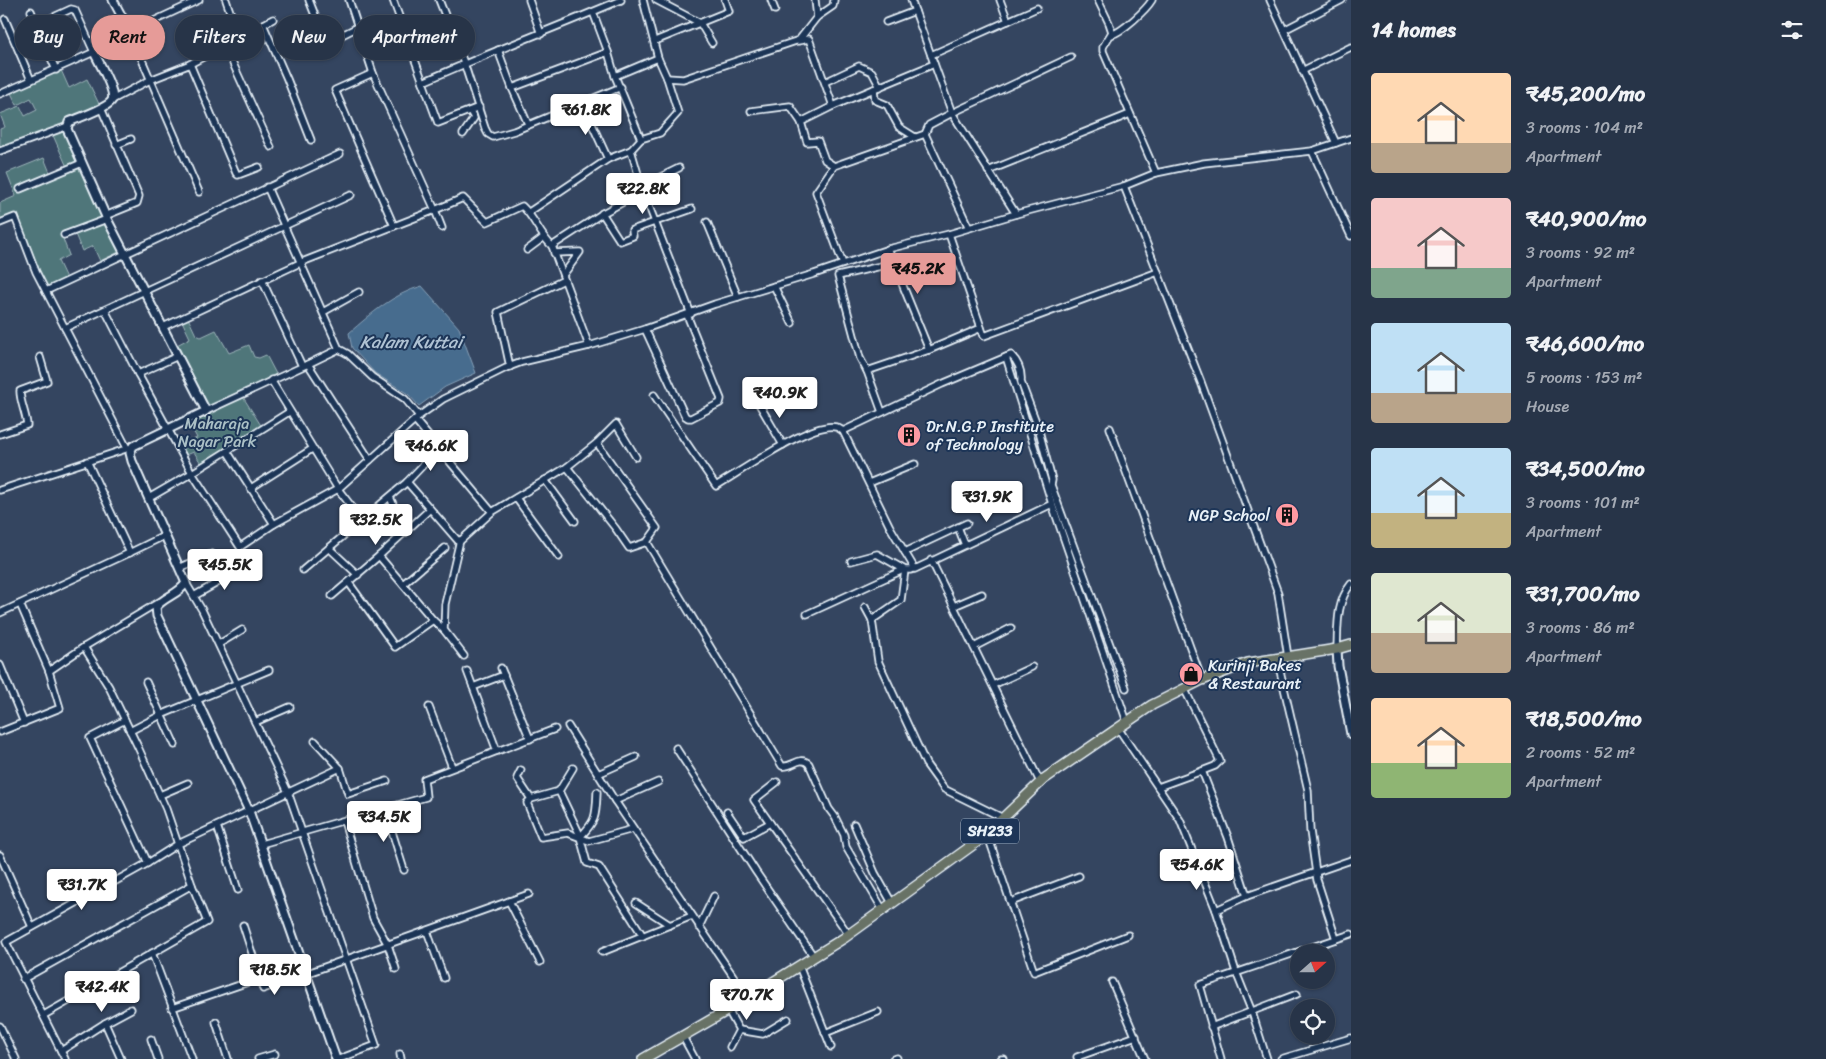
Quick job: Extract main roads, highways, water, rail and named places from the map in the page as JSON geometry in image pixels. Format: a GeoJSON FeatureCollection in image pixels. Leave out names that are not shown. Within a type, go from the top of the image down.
{"type":"FeatureCollection","features":[{"type":"Feature","properties":{"kind":"main road","name":"SH233"},"geometry":{"type":"LineString","coordinates":[[643,1059],[748,998],[849,935],[987,833],[1040,782],[1152,706],[1184,688],[1248,663],[1337,649],[1351,645]]}},
{"type":"Feature","properties":{"kind":"water","name":"Kalam Kuttai"},"geometry":{"type":"Polygon","coordinates":[[[422,286],[459,328],[476,373],[445,387],[419,406],[408,394],[375,373],[352,348],[349,333],[392,299],[422,286]]]}},
{"type":"Feature","properties":{"kind":"place","name":"Dr.N.G.P Institute of Technology"},"geometry":{"type":"Point","coordinates":[909,435]}},
{"type":"Feature","properties":{"kind":"place","name":"NGP School"},"geometry":{"type":"Point","coordinates":[1287,515]}},
{"type":"Feature","properties":{"kind":"place","name":"Kurinji Bakes & Restaurant"},"geometry":{"type":"Point","coordinates":[1191,674]}},
{"type":"Feature","properties":{"kind":"park label","name":"Maharaja Nagar Park"},"geometry":{"type":"Point","coordinates":[217,432]}}]}
